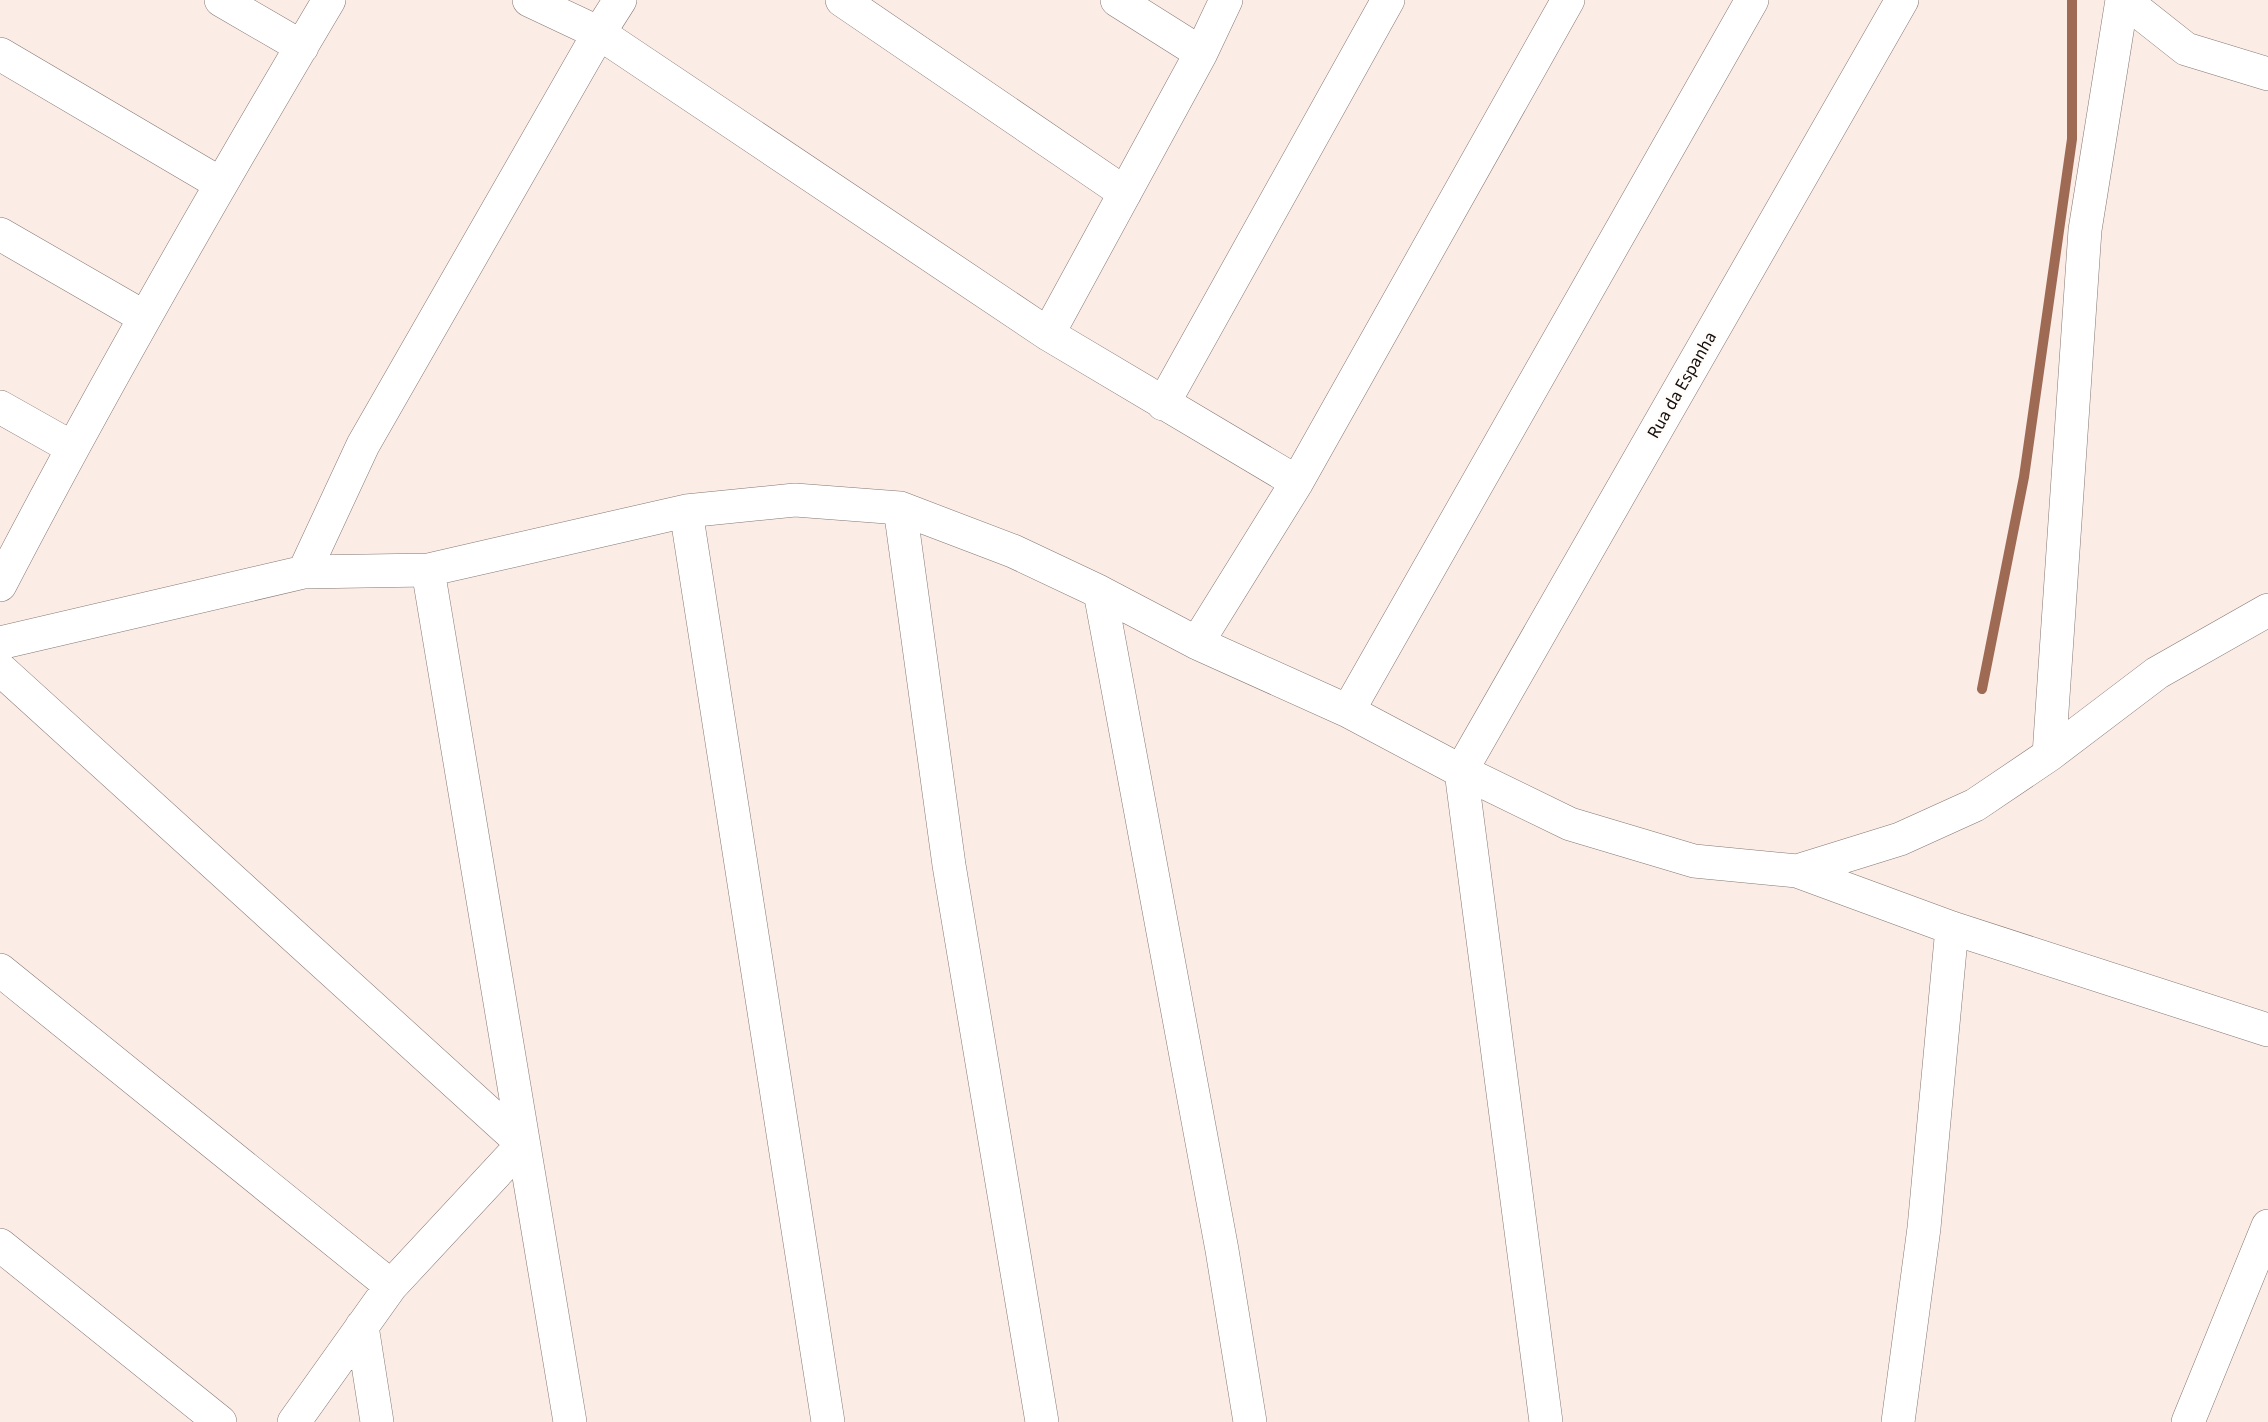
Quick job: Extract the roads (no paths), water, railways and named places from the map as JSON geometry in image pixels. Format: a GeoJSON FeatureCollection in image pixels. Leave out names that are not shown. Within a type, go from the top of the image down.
{"type":"FeatureCollection","features":[{"type":"Feature","properties":{"kind":"street"},"geometry":{"type":"LineString","coordinates":[[221,0],[302,47]]}},
{"type":"Feature","properties":{"kind":"street"},"geometry":{"type":"LineString","coordinates":[[0,585],[71,447],[144,317],[329,0]]}},
{"type":"Feature","properties":{"kind":"street"},"geometry":{"type":"LineString","coordinates":[[529,0],[599,33],[1048,334],[1297,482]]}},
{"type":"Feature","properties":{"kind":"street"},"geometry":{"type":"LineString","coordinates":[[304,572],[363,445],[620,0]]}},
{"type":"Feature","properties":{"kind":"street"},"geometry":{"type":"LineString","coordinates":[[842,0],[1125,193]]}},
{"type":"Feature","properties":{"kind":"street"},"geometry":{"type":"LineString","coordinates":[[1117,0],[1201,53]]}},
{"type":"Feature","properties":{"kind":"street"},"geometry":{"type":"LineString","coordinates":[[1048,334],[1201,53],[1226,0]]}},
{"type":"Feature","properties":{"kind":"street"},"geometry":{"type":"LineString","coordinates":[[1163,404],[1388,0]]}},
{"type":"Feature","properties":{"kind":"street"},"geometry":{"type":"LineString","coordinates":[[1197,642],[1297,482],[1568,0]]}},
{"type":"Feature","properties":{"kind":"street"},"geometry":{"type":"LineString","coordinates":[[1348,711],[1752,0]]}},
{"type":"Feature","properties":{"kind":"street","name":"Rua da Espanha"},"geometry":{"type":"LineString","coordinates":[[1461,771],[1902,0]]}},
{"type":"Feature","properties":{"kind":"street"},"geometry":{"type":"LineString","coordinates":[[2049,755],[2085,230],[2123,0],[2186,49],[2268,74]]}},
{"type":"Feature","properties":{"kind":"street"},"geometry":{"type":"LineString","coordinates":[[0,54],[221,184]]}},
{"type":"Feature","properties":{"kind":"street"},"geometry":{"type":"LineString","coordinates":[[0,234],[144,317]]}},
{"type":"Feature","properties":{"kind":"street"},"geometry":{"type":"LineString","coordinates":[[0,407],[71,447]]}},
{"type":"Feature","properties":{"kind":"street"},"geometry":{"type":"LineString","coordinates":[[0,643],[304,572],[428,570],[686,511],[795,500],[900,508],[1013,551],[1100,592],[1197,642],[1348,711],[1461,771],[1570,824],[1694,861],[1797,871],[1952,928],[2268,1030]]}},
{"type":"Feature","properties":{"kind":"street"},"geometry":{"type":"LineString","coordinates":[[900,508],[949,865],[1042,1422]]}},
{"type":"Feature","properties":{"kind":"street"},"geometry":{"type":"LineString","coordinates":[[686,511],[828,1422]]}},
{"type":"Feature","properties":{"kind":"street"},"geometry":{"type":"LineString","coordinates":[[428,570],[570,1422]]}},
{"type":"Feature","properties":{"kind":"street"},"geometry":{"type":"LineString","coordinates":[[1100,592],[1220,1238],[1250,1422]]}},
{"type":"Feature","properties":{"kind":"street"},"geometry":{"type":"LineString","coordinates":[[1797,871],[1900,839],[1975,805],[2049,755],[2157,673],[2236,626],[2268,610]]}},
{"type":"Feature","properties":{"kind":"street"},"geometry":{"type":"LineString","coordinates":[[0,669],[523,1144]]}},
{"type":"Feature","properties":{"kind":"street"},"geometry":{"type":"LineString","coordinates":[[1461,771],[1546,1422]]}},
{"type":"Feature","properties":{"kind":"street"},"geometry":{"type":"LineString","coordinates":[[1898,1422],[1924,1228],[1952,928]]}},
{"type":"Feature","properties":{"kind":"street"},"geometry":{"type":"LineString","coordinates":[[0,970],[392,1286]]}},
{"type":"Feature","properties":{"kind":"street"},"geometry":{"type":"LineString","coordinates":[[294,1422],[392,1286],[523,1144]]}},
{"type":"Feature","properties":{"kind":"street"},"geometry":{"type":"LineString","coordinates":[[2188,1422],[2268,1226]]}},
{"type":"Feature","properties":{"kind":"street"},"geometry":{"type":"LineString","coordinates":[[0,1245],[220,1422]]}},
{"type":"Feature","properties":{"kind":"street"},"geometry":{"type":"LineString","coordinates":[[362,1326],[377,1422]]}},
{"type":"Feature","properties":{"kind":"waterway"},"geometry":{"type":"LineString","coordinates":[[1982,689],[2024,477],[2072,139],[2072,0]]}}]}
